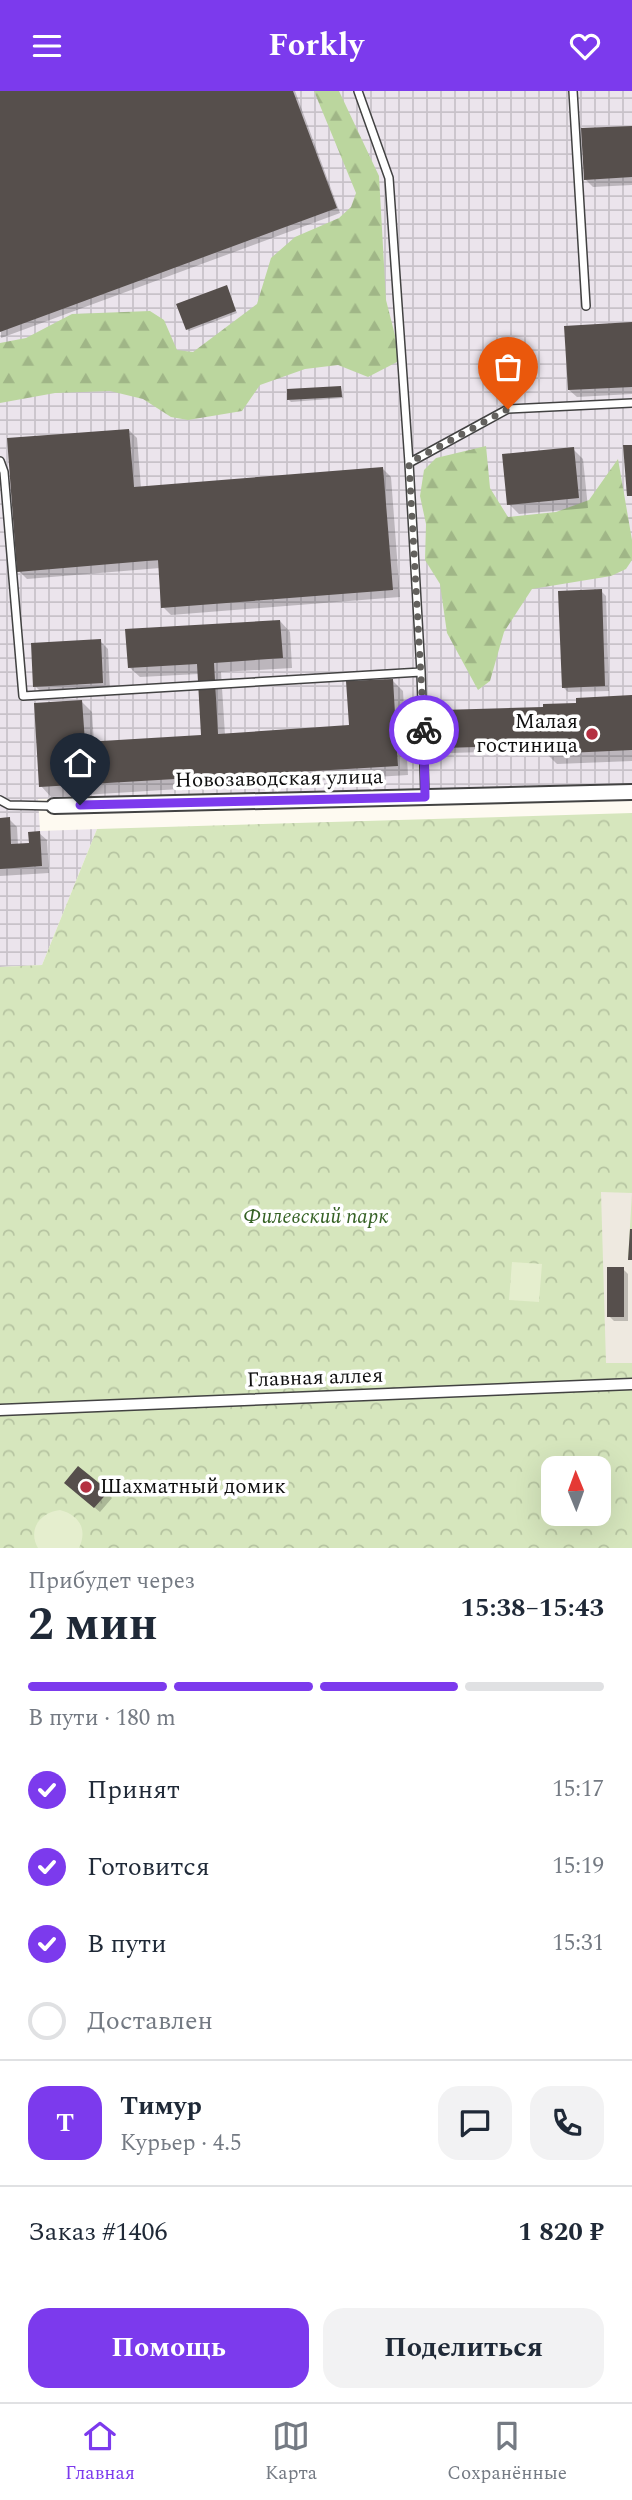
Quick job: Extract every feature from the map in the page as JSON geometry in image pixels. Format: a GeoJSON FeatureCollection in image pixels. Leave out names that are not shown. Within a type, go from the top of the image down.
{"type":"FeatureCollection","features":[{"type":"Feature","properties":{"kind":"street","name":"Новозаводская улица"},"geometry":{"type":"LineString","coordinates":[[54,806],[632,792]]}},
{"type":"Feature","properties":{"kind":"street","name":"Главная аллея"},"geometry":{"type":"LineString","coordinates":[[0,1411],[632,1384]]}},
{"type":"Feature","properties":{"kind":"lane"},"geometry":{"type":"LineString","coordinates":[[358,91],[389,178],[409,463],[425,797]]}},
{"type":"Feature","properties":{"kind":"lane"},"geometry":{"type":"LineString","coordinates":[[573,91],[586,306]]}},
{"type":"Feature","properties":{"kind":"lane"},"geometry":{"type":"LineString","coordinates":[[409,463],[508,409],[632,403]]}},
{"type":"Feature","properties":{"kind":"lane"},"geometry":{"type":"LineString","coordinates":[[0,461],[4,472],[23,696],[421,672]]}},
{"type":"Feature","properties":{"kind":"lane"},"geometry":{"type":"LineString","coordinates":[[0,800],[9,805],[54,806]]}},
{"type":"Feature","properties":{"kind":"shaded area"},"geometry":{"type":"Polygon","coordinates":[[[0,91],[632,91],[632,786],[38,799],[40,831],[97,829],[42,965],[0,967],[0,91]]]}},
{"type":"Feature","properties":{"kind":"shaded area"},"geometry":{"type":"Polygon","coordinates":[[[601,1192],[632,1193],[628,1260],[632,1260],[632,1363],[606,1363],[601,1192]],[[607,1267],[607,1316],[624,1267],[607,1267]]]}},
{"type":"Feature","properties":{"kind":"green space"},"geometry":{"type":"Polygon","coordinates":[[[314,91],[339,91],[379,176],[386,300],[398,347],[397,362],[368,377],[338,365],[305,369],[260,385],[242,411],[188,420],[171,417],[143,399],[110,391],[55,393],[0,403],[0,343],[26,338],[72,314],[150,311],[164,320],[177,350],[193,352],[257,304],[271,258],[295,237],[339,218],[351,207],[356,193],[314,91]]]}},
{"type":"Feature","properties":{"kind":"green space"},"geometry":{"type":"Polygon","coordinates":[[[486,446],[490,488],[508,517],[556,512],[589,500],[618,459],[632,540],[632,560],[626,569],[611,576],[532,589],[504,632],[490,681],[478,690],[447,633],[440,584],[425,560],[426,524],[420,496],[424,470],[436,458],[486,446]]]}},
{"type":"Feature","properties":{"kind":"green space","name":"Филевский парк"},"geometry":{"type":"Polygon","coordinates":[[[632,813],[632,1548],[0,1548],[0,967],[42,965],[97,829],[632,813]]]}},
{"type":"Feature","properties":{"kind":"green space"},"geometry":{"type":"Polygon","coordinates":[[[512,1262],[542,1264],[539,1302],[509,1300],[512,1262]]]}},
{"type":"Feature","properties":{"kind":"green space"},"geometry":{"type":"Polygon","coordinates":[[[60,1510],[72,1515],[80,1524],[82,1541],[79,1548],[38,1548],[35,1528],[47,1514],[60,1510]]]}},
{"type":"Feature","properties":{"kind":"building"},"geometry":{"type":"Polygon","coordinates":[[[0,91],[293,91],[337,208],[0,332],[0,91]]]}},
{"type":"Feature","properties":{"kind":"building"},"geometry":{"type":"Polygon","coordinates":[[[632,126],[632,177],[584,180],[581,128],[632,126]]]}},
{"type":"Feature","properties":{"kind":"building"},"geometry":{"type":"Polygon","coordinates":[[[227,285],[236,311],[186,330],[176,304],[227,285]]]}},
{"type":"Feature","properties":{"kind":"building"},"geometry":{"type":"Polygon","coordinates":[[[632,322],[632,387],[568,390],[564,326],[632,322]]]}},
{"type":"Feature","properties":{"kind":"building"},"geometry":{"type":"Polygon","coordinates":[[[341,386],[342,397],[287,400],[287,389],[341,386]]]}},
{"type":"Feature","properties":{"kind":"building"},"geometry":{"type":"Polygon","coordinates":[[[129,429],[134,487],[383,467],[393,590],[161,608],[158,560],[17,572],[7,438],[129,429]]]}},
{"type":"Feature","properties":{"kind":"building"},"geometry":{"type":"Polygon","coordinates":[[[623,445],[632,445],[632,496],[627,496],[623,445]]]}},
{"type":"Feature","properties":{"kind":"building"},"geometry":{"type":"Polygon","coordinates":[[[574,447],[579,498],[507,505],[502,454],[574,447]]]}},
{"type":"Feature","properties":{"kind":"building"},"geometry":{"type":"Polygon","coordinates":[[[602,589],[605,686],[562,688],[558,591],[602,589]]]}},
{"type":"Feature","properties":{"kind":"building"},"geometry":{"type":"Polygon","coordinates":[[[280,620],[283,658],[214,663],[218,734],[349,725],[346,681],[393,679],[398,766],[39,787],[34,703],[82,700],[85,742],[201,735],[197,664],[128,668],[125,629],[280,620]]]}},
{"type":"Feature","properties":{"kind":"building"},"geometry":{"type":"Polygon","coordinates":[[[101,639],[103,683],[33,687],[31,643],[101,639]]]}},
{"type":"Feature","properties":{"kind":"building"},"geometry":{"type":"Polygon","coordinates":[[[632,695],[632,750],[545,754],[545,745],[443,748],[442,710],[543,707],[543,704],[576,703],[576,698],[632,695]]]}},
{"type":"Feature","properties":{"kind":"building"},"geometry":{"type":"Polygon","coordinates":[[[10,817],[11,844],[29,843],[28,832],[40,831],[42,866],[0,869],[0,818],[10,817]]]}},
{"type":"Feature","properties":{"kind":"building"},"geometry":{"type":"Polygon","coordinates":[[[630,1229],[632,1260],[628,1260],[630,1229]]]}},
{"type":"Feature","properties":{"kind":"building"},"geometry":{"type":"Polygon","coordinates":[[[607,1267],[624,1267],[624,1317],[607,1317],[607,1267]]]}},
{"type":"Feature","properties":{"kind":"building","name":"Шахматный домик"},"geometry":{"type":"Polygon","coordinates":[[[78,1466],[109,1491],[94,1508],[64,1483],[78,1466]]]}},
{"type":"Feature","properties":{"kind":"way so far"},"geometry":{"type":"LineString","coordinates":[[424,730],[409,463],[508,409]]}},
{"type":"Feature","properties":{"kind":"place","name":"Малая гостиница"},"geometry":{"type":"Point","coordinates":[592,734]}},
{"type":"Feature","properties":{"kind":"place","name":"Шахматный домик"},"geometry":{"type":"Point","coordinates":[86,1487]}},
{"type":"Feature","properties":{"kind":"route"},"geometry":{"type":"LineString","coordinates":[[80,805],[425,797],[424,730]]}}]}
